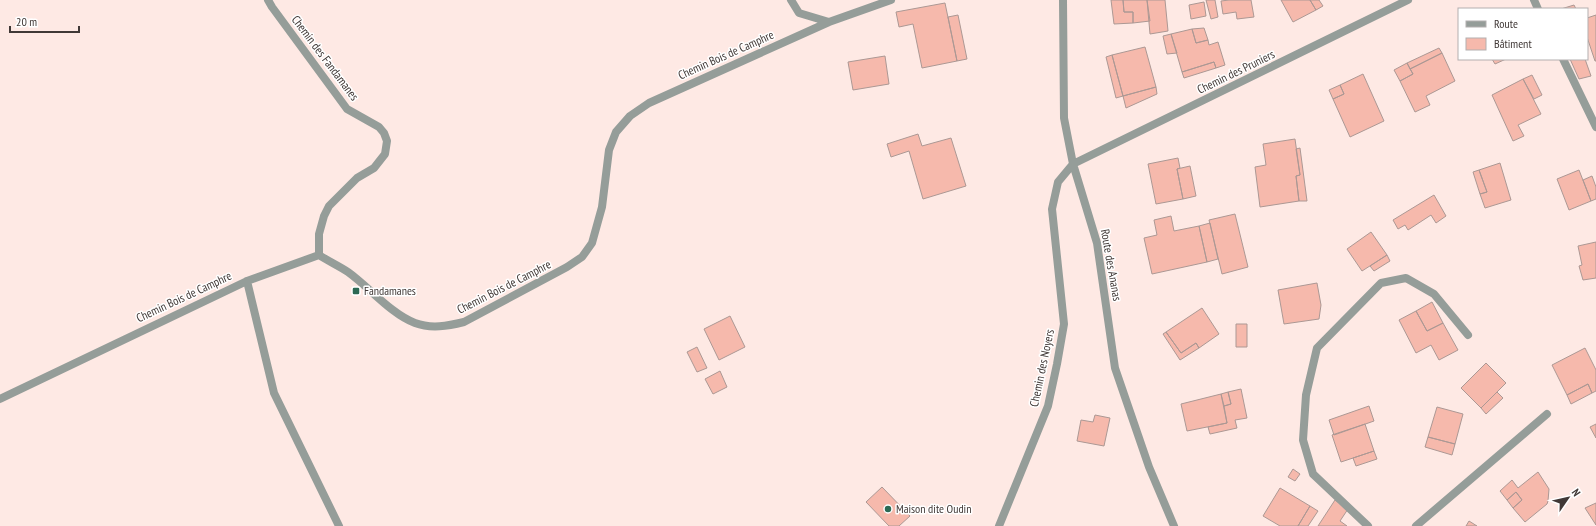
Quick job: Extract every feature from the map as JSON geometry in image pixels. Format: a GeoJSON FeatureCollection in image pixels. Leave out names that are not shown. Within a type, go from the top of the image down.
{"type":"FeatureCollection","features":[{"type":"Feature","properties":{"kind":"street","name":"Chemin des Fandamanes"},"geometry":{"type":"LineString","coordinates":[[268,0],[347,109],[379,128],[384,133],[387,141],[385,154],[374,168],[357,178],[329,206],[324,216],[319,234],[319,255]]}},
{"type":"Feature","properties":{"kind":"street"},"geometry":{"type":"LineString","coordinates":[[792,0],[799,13],[829,22]]}},
{"type":"Feature","properties":{"kind":"street","name":"Chemin Bois de Camphre"},"geometry":{"type":"LineString","coordinates":[[0,399],[247,281],[319,255],[348,272],[400,314],[414,323],[430,326],[447,326],[464,322],[567,267],[582,256],[592,243],[598,226],[609,150],[616,132],[630,116],[649,103],[829,22],[891,0]]}},
{"type":"Feature","properties":{"kind":"street","name":"Route des Ananas"},"geometry":{"type":"LineString","coordinates":[[1063,0],[1064,118],[1073,164],[1097,243],[1115,368],[1149,467],[1174,526]]}},
{"type":"Feature","properties":{"kind":"street","name":"Chemin des Pruniers"},"geometry":{"type":"LineString","coordinates":[[1073,164],[1408,0]]}},
{"type":"Feature","properties":{"kind":"street"},"geometry":{"type":"LineString","coordinates":[[1562,60],[1596,127]]}},
{"type":"Feature","properties":{"kind":"street","name":"Chemin des Noyers"},"geometry":{"type":"LineString","coordinates":[[999,526],[1048,406],[1057,364],[1064,324],[1052,209],[1058,182],[1073,164]]}},
{"type":"Feature","properties":{"kind":"street"},"geometry":{"type":"LineString","coordinates":[[1368,526],[1313,474],[1303,440],[1306,395],[1316,348],[1382,283],[1406,278],[1434,294],[1468,336]]}},
{"type":"Feature","properties":{"kind":"street"},"geometry":{"type":"LineString","coordinates":[[247,281],[274,393],[339,526]]}},
{"type":"Feature","properties":{"kind":"street"},"geometry":{"type":"LineString","coordinates":[[1416,526],[1547,414]]}},
{"type":"Feature","properties":{"kind":"building"},"geometry":{"type":"Polygon","coordinates":[[[1111,0],[1123,0],[1124,12],[1133,12],[1133,23],[1114,24],[1111,0]]]}},
{"type":"Feature","properties":{"kind":"building"},"geometry":{"type":"Polygon","coordinates":[[[1123,0],[1147,0],[1150,21],[1133,23],[1133,12],[1124,12],[1123,0]]]}},
{"type":"Feature","properties":{"kind":"building"},"geometry":{"type":"Polygon","coordinates":[[[1147,0],[1165,0],[1168,31],[1150,34],[1147,0]]]}},
{"type":"Feature","properties":{"kind":"building"},"geometry":{"type":"Polygon","coordinates":[[[1206,0],[1215,0],[1218,17],[1211,19],[1206,0]]]}},
{"type":"Feature","properties":{"kind":"building"},"geometry":{"type":"Polygon","coordinates":[[[1251,0],[1254,17],[1237,19],[1236,12],[1223,14],[1221,1],[1251,0]]]}},
{"type":"Feature","properties":{"kind":"building"},"geometry":{"type":"Polygon","coordinates":[[[1281,0],[1310,0],[1316,10],[1293,22],[1281,0]]]}},
{"type":"Feature","properties":{"kind":"building"},"geometry":{"type":"Polygon","coordinates":[[[1310,0],[1319,0],[1323,6],[1316,10],[1310,0]]]}},
{"type":"Feature","properties":{"kind":"building"},"geometry":{"type":"Polygon","coordinates":[[[1204,2],[1206,16],[1191,19],[1189,5],[1204,2]]]}},
{"type":"Feature","properties":{"kind":"building"},"geometry":{"type":"Polygon","coordinates":[[[945,3],[957,61],[922,68],[913,24],[899,27],[896,12],[945,3]]]}},
{"type":"Feature","properties":{"kind":"building"},"geometry":{"type":"Polygon","coordinates":[[[1574,5],[1576,8],[1564,8],[1574,5]]]}},
{"type":"Feature","properties":{"kind":"building"},"geometry":{"type":"Polygon","coordinates":[[[958,15],[967,59],[957,61],[948,17],[958,15]]]}},
{"type":"Feature","properties":{"kind":"building"},"geometry":{"type":"Polygon","coordinates":[[[1596,15],[1596,61],[1588,40],[1588,18],[1596,15]]]}},
{"type":"Feature","properties":{"kind":"building"},"geometry":{"type":"Polygon","coordinates":[[[1204,28],[1208,40],[1196,43],[1192,29],[1204,28]]]}},
{"type":"Feature","properties":{"kind":"building"},"geometry":{"type":"Polygon","coordinates":[[[1192,29],[1196,43],[1208,40],[1209,45],[1218,42],[1225,65],[1216,68],[1214,62],[1182,72],[1171,34],[1192,29]]]}},
{"type":"Feature","properties":{"kind":"building"},"geometry":{"type":"Polygon","coordinates":[[[1171,34],[1177,53],[1167,54],[1163,36],[1171,34]]]}},
{"type":"Feature","properties":{"kind":"building"},"geometry":{"type":"Polygon","coordinates":[[[1145,47],[1156,87],[1123,96],[1112,55],[1145,47]]]}},
{"type":"Feature","properties":{"kind":"building"},"geometry":{"type":"Polygon","coordinates":[[[1439,48],[1442,53],[1410,69],[1407,63],[1439,48]]]}},
{"type":"Feature","properties":{"kind":"building"},"geometry":{"type":"Polygon","coordinates":[[[1442,53],[1455,81],[1426,96],[1430,105],[1415,112],[1400,81],[1413,74],[1410,69],[1442,53]]]}},
{"type":"Feature","properties":{"kind":"building"},"geometry":{"type":"Polygon","coordinates":[[[1112,55],[1123,96],[1116,98],[1106,57],[1112,55]]]}},
{"type":"Feature","properties":{"kind":"building"},"geometry":{"type":"Polygon","coordinates":[[[885,56],[889,84],[853,90],[848,62],[885,56]]]}},
{"type":"Feature","properties":{"kind":"building"},"geometry":{"type":"Polygon","coordinates":[[[1493,60],[1504,60],[1495,64],[1493,60]]]}},
{"type":"Feature","properties":{"kind":"building"},"geometry":{"type":"Polygon","coordinates":[[[1570,60],[1585,60],[1591,76],[1579,79],[1570,60]]]}},
{"type":"Feature","properties":{"kind":"building"},"geometry":{"type":"Polygon","coordinates":[[[1214,62],[1216,68],[1184,78],[1182,72],[1214,62]]]}},
{"type":"Feature","properties":{"kind":"building"},"geometry":{"type":"Polygon","coordinates":[[[1407,63],[1413,74],[1400,81],[1394,70],[1407,63]]]}},
{"type":"Feature","properties":{"kind":"building"},"geometry":{"type":"Polygon","coordinates":[[[1363,74],[1384,121],[1350,137],[1333,99],[1344,94],[1340,85],[1363,74]]]}},
{"type":"Feature","properties":{"kind":"building"},"geometry":{"type":"Polygon","coordinates":[[[1532,75],[1542,95],[1534,99],[1523,79],[1532,75]]]}},
{"type":"Feature","properties":{"kind":"building"},"geometry":{"type":"Polygon","coordinates":[[[1523,79],[1541,114],[1518,125],[1524,136],[1513,141],[1492,95],[1523,79]]]}},
{"type":"Feature","properties":{"kind":"building"},"geometry":{"type":"Polygon","coordinates":[[[1340,85],[1344,94],[1333,99],[1329,90],[1340,85]]]}},
{"type":"Feature","properties":{"kind":"building"},"geometry":{"type":"Polygon","coordinates":[[[1156,87],[1157,94],[1126,108],[1123,96],[1156,87]]]}},
{"type":"Feature","properties":{"kind":"building"},"geometry":{"type":"Polygon","coordinates":[[[918,134],[922,146],[951,138],[966,186],[923,199],[909,151],[891,157],[887,144],[918,134]]]}},
{"type":"Feature","properties":{"kind":"building"},"geometry":{"type":"Polygon","coordinates":[[[1295,139],[1300,175],[1296,176],[1299,201],[1260,207],[1255,167],[1266,165],[1263,144],[1295,139]]]}},
{"type":"Feature","properties":{"kind":"building"},"geometry":{"type":"Polygon","coordinates":[[[1300,148],[1307,201],[1299,201],[1296,176],[1300,175],[1296,149],[1300,148]]]}},
{"type":"Feature","properties":{"kind":"building"},"geometry":{"type":"Polygon","coordinates":[[[1178,158],[1180,168],[1177,169],[1183,199],[1156,204],[1148,164],[1178,158]]]}},
{"type":"Feature","properties":{"kind":"building"},"geometry":{"type":"Polygon","coordinates":[[[1500,163],[1511,200],[1485,208],[1480,194],[1487,192],[1479,170],[1500,163]]]}},
{"type":"Feature","properties":{"kind":"building"},"geometry":{"type":"Polygon","coordinates":[[[1190,166],[1196,196],[1183,199],[1177,169],[1190,166]]]}},
{"type":"Feature","properties":{"kind":"building"},"geometry":{"type":"Polygon","coordinates":[[[1479,170],[1487,192],[1480,194],[1473,172],[1479,170]]]}},
{"type":"Feature","properties":{"kind":"building"},"geometry":{"type":"Polygon","coordinates":[[[1579,170],[1591,201],[1569,210],[1557,179],[1579,170]]]}},
{"type":"Feature","properties":{"kind":"building"},"geometry":{"type":"Polygon","coordinates":[[[1592,176],[1596,187],[1596,199],[1591,201],[1583,180],[1592,176]]]}},
{"type":"Feature","properties":{"kind":"building"},"geometry":{"type":"Polygon","coordinates":[[[1434,195],[1446,216],[1436,223],[1431,215],[1408,230],[1405,225],[1398,229],[1393,220],[1434,195]]]}},
{"type":"Feature","properties":{"kind":"building"},"geometry":{"type":"Polygon","coordinates":[[[1235,214],[1248,267],[1222,274],[1209,220],[1235,214]]]}},
{"type":"Feature","properties":{"kind":"building"},"geometry":{"type":"Polygon","coordinates":[[[1171,216],[1174,231],[1199,226],[1207,262],[1152,274],[1144,238],[1157,235],[1154,220],[1171,216]]]}},
{"type":"Feature","properties":{"kind":"building"},"geometry":{"type":"Polygon","coordinates":[[[1210,223],[1218,259],[1207,262],[1199,226],[1210,223]]]}},
{"type":"Feature","properties":{"kind":"building"},"geometry":{"type":"Polygon","coordinates":[[[1371,232],[1387,255],[1362,271],[1347,249],[1371,232]]]}},
{"type":"Feature","properties":{"kind":"building"},"geometry":{"type":"Polygon","coordinates":[[[1596,242],[1596,278],[1583,280],[1579,266],[1582,265],[1578,246],[1596,242]]]}},
{"type":"Feature","properties":{"kind":"building"},"geometry":{"type":"Polygon","coordinates":[[[1387,255],[1390,261],[1374,271],[1370,266],[1387,255]]]}},
{"type":"Feature","properties":{"kind":"building"},"geometry":{"type":"Polygon","coordinates":[[[1317,283],[1321,305],[1319,319],[1284,324],[1278,290],[1317,283]]]}},
{"type":"Feature","properties":{"kind":"building"},"geometry":{"type":"Polygon","coordinates":[[[1432,302],[1443,323],[1427,331],[1416,311],[1432,302]]]}},
{"type":"Feature","properties":{"kind":"building"},"geometry":{"type":"Polygon","coordinates":[[[1202,308],[1219,334],[1199,348],[1196,343],[1181,353],[1166,332],[1202,308]]]}},
{"type":"Feature","properties":{"kind":"building"},"geometry":{"type":"Polygon","coordinates":[[[1416,311],[1427,331],[1443,323],[1458,350],[1439,360],[1431,345],[1416,353],[1399,320],[1416,311]]]}},
{"type":"Feature","properties":{"kind":"building"},"geometry":{"type":"Polygon","coordinates":[[[730,316],[745,347],[719,360],[704,329],[730,316]]]}},
{"type":"Feature","properties":{"kind":"building"},"geometry":{"type":"Polygon","coordinates":[[[1236,324],[1247,324],[1247,347],[1236,347],[1236,324]]]}},
{"type":"Feature","properties":{"kind":"building"},"geometry":{"type":"Polygon","coordinates":[[[1166,332],[1181,353],[1196,343],[1199,348],[1180,360],[1163,334],[1166,332]]]}},
{"type":"Feature","properties":{"kind":"building"},"geometry":{"type":"Polygon","coordinates":[[[697,347],[707,368],[697,372],[687,352],[697,347]]]}},
{"type":"Feature","properties":{"kind":"building"},"geometry":{"type":"Polygon","coordinates":[[[1585,348],[1596,370],[1596,391],[1592,393],[1588,384],[1567,395],[1552,365],[1585,348]]]}},
{"type":"Feature","properties":{"kind":"building"},"geometry":{"type":"Polygon","coordinates":[[[1486,363],[1506,383],[1481,408],[1461,388],[1486,363]]]}},
{"type":"Feature","properties":{"kind":"building"},"geometry":{"type":"Polygon","coordinates":[[[720,371],[727,387],[713,394],[705,379],[720,371]]]}},
{"type":"Feature","properties":{"kind":"building"},"geometry":{"type":"Polygon","coordinates":[[[1588,384],[1592,393],[1571,404],[1567,395],[1588,384]]]}},
{"type":"Feature","properties":{"kind":"building"},"geometry":{"type":"Polygon","coordinates":[[[1241,389],[1247,418],[1235,420],[1237,428],[1210,434],[1208,427],[1227,423],[1224,406],[1231,404],[1228,392],[1241,389]]]}},
{"type":"Feature","properties":{"kind":"building"},"geometry":{"type":"Polygon","coordinates":[[[1228,392],[1231,404],[1224,406],[1221,394],[1228,392]]]}},
{"type":"Feature","properties":{"kind":"building"},"geometry":{"type":"Polygon","coordinates":[[[1497,392],[1503,398],[1486,414],[1481,408],[1497,392]]]}},
{"type":"Feature","properties":{"kind":"building"},"geometry":{"type":"Polygon","coordinates":[[[1221,394],[1227,423],[1187,431],[1181,404],[1221,394]]]}},
{"type":"Feature","properties":{"kind":"building"},"geometry":{"type":"Polygon","coordinates":[[[1369,406],[1374,421],[1334,435],[1329,420],[1369,406]]]}},
{"type":"Feature","properties":{"kind":"building"},"geometry":{"type":"Polygon","coordinates":[[[1437,407],[1463,414],[1455,444],[1428,437],[1437,407]]]}},
{"type":"Feature","properties":{"kind":"building"},"geometry":{"type":"Polygon","coordinates":[[[1095,415],[1110,418],[1104,446],[1077,441],[1081,420],[1093,422],[1095,415]]]}},
{"type":"Feature","properties":{"kind":"building"},"geometry":{"type":"Polygon","coordinates":[[[1365,424],[1374,451],[1341,462],[1332,435],[1365,424]]]}},
{"type":"Feature","properties":{"kind":"building"},"geometry":{"type":"Polygon","coordinates":[[[1596,424],[1596,438],[1590,427],[1596,424]]]}},
{"type":"Feature","properties":{"kind":"building"},"geometry":{"type":"Polygon","coordinates":[[[1428,437],[1455,444],[1452,455],[1425,447],[1428,437]]]}},
{"type":"Feature","properties":{"kind":"building"},"geometry":{"type":"Polygon","coordinates":[[[1374,451],[1377,459],[1356,466],[1353,458],[1374,451]]]}},
{"type":"Feature","properties":{"kind":"building"},"geometry":{"type":"Polygon","coordinates":[[[1293,469],[1300,474],[1295,481],[1288,477],[1293,469]]]}},
{"type":"Feature","properties":{"kind":"building"},"geometry":{"type":"Polygon","coordinates":[[[1538,472],[1549,489],[1548,501],[1547,504],[1525,522],[1513,508],[1522,500],[1516,492],[1507,500],[1500,491],[1512,480],[1518,488],[1538,472]]]}},
{"type":"Feature","properties":{"kind":"building","name":"Maison dite Oudin"},"geometry":{"type":"Polygon","coordinates":[[[882,487],[910,516],[899,526],[889,526],[866,502],[882,487]]]}},
{"type":"Feature","properties":{"kind":"building"},"geometry":{"type":"Polygon","coordinates":[[[1280,488],[1310,506],[1298,526],[1280,526],[1263,516],[1280,488]]]}},
{"type":"Feature","properties":{"kind":"building"},"geometry":{"type":"Polygon","coordinates":[[[1516,492],[1522,500],[1513,508],[1507,500],[1516,492]]]}},
{"type":"Feature","properties":{"kind":"building"},"geometry":{"type":"Polygon","coordinates":[[[1335,500],[1348,509],[1340,521],[1347,526],[1318,526],[1335,500]]]}},
{"type":"Feature","properties":{"kind":"building"},"geometry":{"type":"Polygon","coordinates":[[[1596,503],[1596,525],[1585,508],[1596,503]]]}},
{"type":"Feature","properties":{"kind":"building"},"geometry":{"type":"Polygon","coordinates":[[[1310,506],[1318,511],[1308,526],[1298,526],[1310,506]]]}},
{"type":"Feature","properties":{"kind":"building"},"geometry":{"type":"Polygon","coordinates":[[[1469,521],[1477,526],[1466,526],[1469,521]]]}},
{"type":"Feature","properties":{"kind":"place","name":"Fandamanes"},"geometry":{"type":"Point","coordinates":[356,291]}},
{"type":"Feature","properties":{"kind":"place","name":"Maison dite Oudin"},"geometry":{"type":"Point","coordinates":[888,509]}}]}
